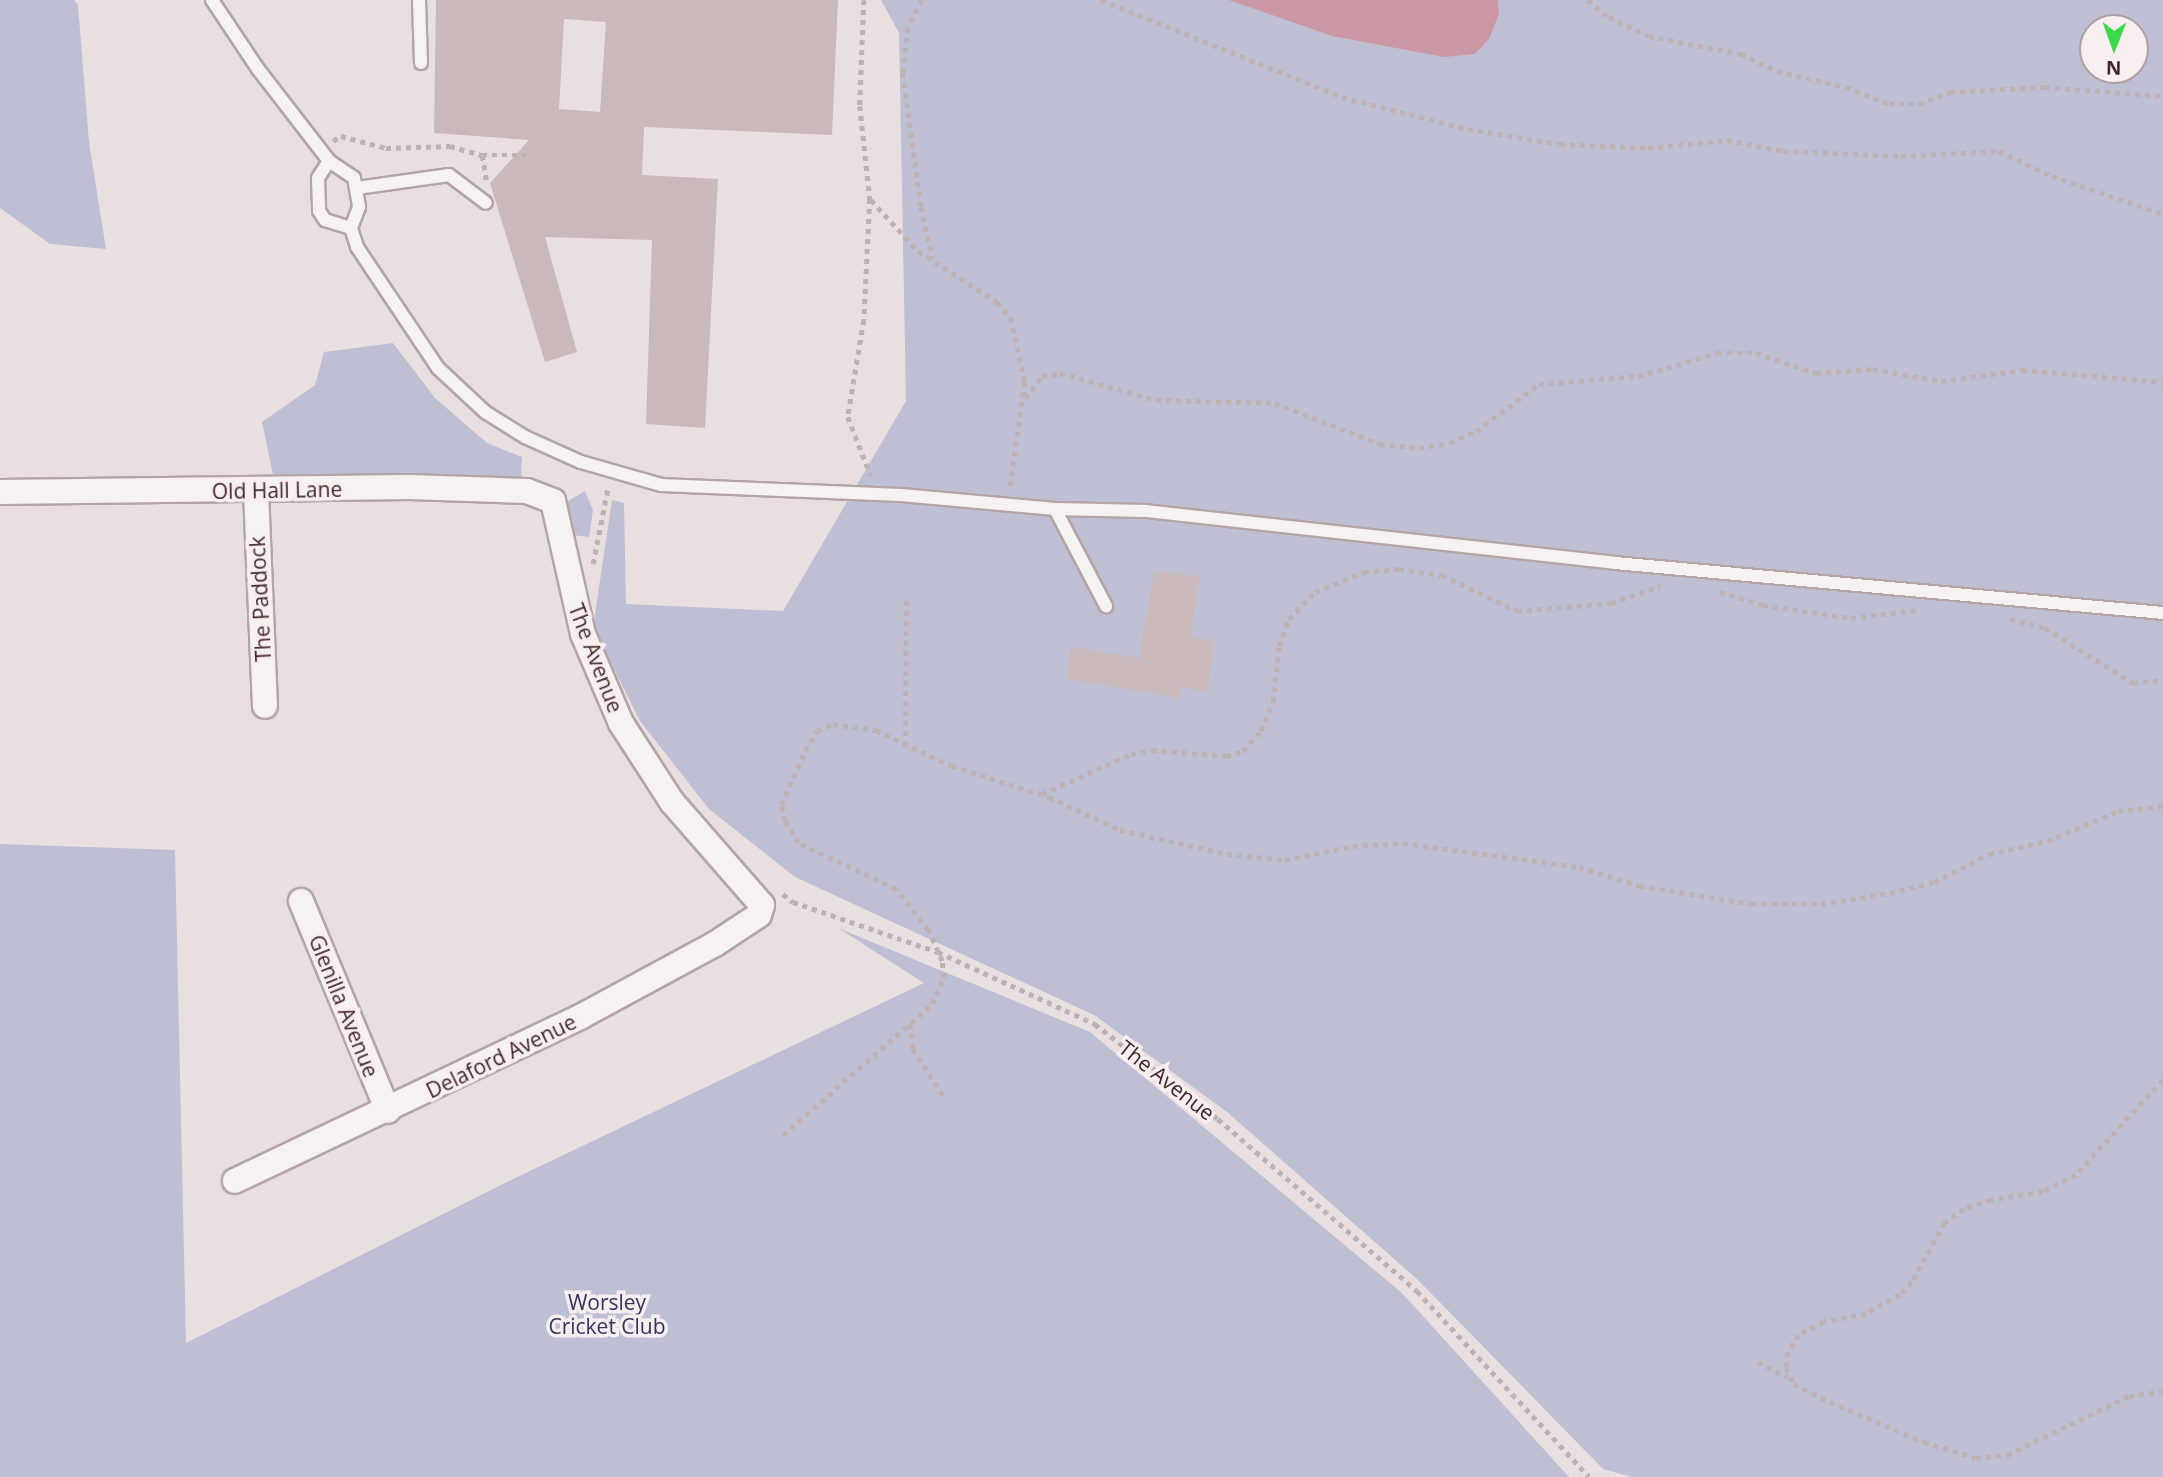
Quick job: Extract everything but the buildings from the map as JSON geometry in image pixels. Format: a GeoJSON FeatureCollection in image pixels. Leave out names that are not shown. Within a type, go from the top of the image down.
{"type":"FeatureCollection","features":[{"type":"Feature","properties":{"kind":"street","name":"Old Hall Lane"},"geometry":{"type":"LineString","coordinates":[[0,492],[256,492],[409,487],[527,491],[553,501]]}},
{"type":"Feature","properties":{"kind":"street","name":"The Paddock"},"geometry":{"type":"LineString","coordinates":[[256,492],[265,706]]}},
{"type":"Feature","properties":{"kind":"street","name":"The Avenue"},"geometry":{"type":"LineString","coordinates":[[553,501],[583,634],[621,723],[673,802],[759,899],[759,915]]}},
{"type":"Feature","properties":{"kind":"street","name":"Glenilla Avenue"},"geometry":{"type":"LineString","coordinates":[[301,901],[388,1111]]}},
{"type":"Feature","properties":{"kind":"street","name":"Delaford Avenue"},"geometry":{"type":"LineString","coordinates":[[234,1181],[388,1111],[580,1017],[759,915]]}},
{"type":"Feature","properties":{"kind":"lane"},"geometry":{"type":"LineString","coordinates":[[212,0],[258,69],[330,161],[348,171],[357,188],[358,212],[351,228]]}},
{"type":"Feature","properties":{"kind":"lane"},"geometry":{"type":"LineString","coordinates":[[419,0],[421,63]]}},
{"type":"Feature","properties":{"kind":"lane"},"geometry":{"type":"LineString","coordinates":[[330,161],[318,178],[319,211],[325,220],[351,228],[382,290],[430,357],[485,412],[526,437],[614,473],[671,486],[879,494],[1055,509],[1146,511],[1615,563],[2163,613]]}},
{"type":"Feature","properties":{"kind":"lane"},"geometry":{"type":"LineString","coordinates":[[357,188],[449,175],[483,198]]}},
{"type":"Feature","properties":{"kind":"lane"},"geometry":{"type":"LineString","coordinates":[[1055,509],[1106,606]]}},
{"type":"Feature","properties":{"kind":"path"},"geometry":{"type":"LineString","coordinates":[[864,0],[860,106],[870,200],[864,320],[848,417],[879,494]]}},
{"type":"Feature","properties":{"kind":"path"},"geometry":{"type":"LineString","coordinates":[[922,0],[908,29],[903,73],[921,207],[934,260]]}},
{"type":"Feature","properties":{"kind":"path"},"geometry":{"type":"LineString","coordinates":[[1101,0],[1342,96],[1468,129],[1560,144],[1648,148],[1727,140],[1783,151],[1901,156],[1999,150],[2052,176],[2163,214]]}},
{"type":"Feature","properties":{"kind":"path"},"geometry":{"type":"LineString","coordinates":[[1588,0],[1609,17],[1649,36],[1741,54],[1777,71],[1846,87],[1889,104],[1919,104],[1950,92],[2056,87],[2163,96]]}},
{"type":"Feature","properties":{"kind":"path"},"geometry":{"type":"LineString","coordinates":[[321,148],[341,136],[386,148],[450,146],[482,155],[529,155]]}},
{"type":"Feature","properties":{"kind":"path"},"geometry":{"type":"LineString","coordinates":[[482,155],[486,180],[483,198]]}},
{"type":"Feature","properties":{"kind":"path"},"geometry":{"type":"LineString","coordinates":[[870,200],[918,251],[997,302],[1011,318],[1017,333],[1025,398],[1008,503]]}},
{"type":"Feature","properties":{"kind":"path"},"geometry":{"type":"LineString","coordinates":[[1025,398],[1042,376],[1060,373],[1156,400],[1275,403],[1380,444],[1419,448],[1450,443],[1476,431],[1539,384],[1638,376],[1717,354],[1756,352],[1816,373],[1873,369],[1941,381],[2022,370],[2163,382]]}},
{"type":"Feature","properties":{"kind":"path"},"geometry":{"type":"LineString","coordinates":[[593,570],[596,531],[614,473]]}},
{"type":"Feature","properties":{"kind":"path"},"geometry":{"type":"LineString","coordinates":[[1041,794],[1131,754],[1152,750],[1226,756],[1243,751],[1261,731],[1273,702],[1279,646],[1289,619],[1315,592],[1364,572],[1399,569],[1442,575],[1517,611],[1534,612],[1611,603],[1668,583]]}},
{"type":"Feature","properties":{"kind":"path"},"geometry":{"type":"LineString","coordinates":[[1712,590],[1763,606],[1851,618],[1927,610]]}},
{"type":"Feature","properties":{"kind":"path"},"geometry":{"type":"LineString","coordinates":[[905,746],[906,597]]}},
{"type":"Feature","properties":{"kind":"path"},"geometry":{"type":"LineString","coordinates":[[2004,618],[2045,628],[2133,682],[2163,680]]}},
{"type":"Feature","properties":{"kind":"path"},"geometry":{"type":"LineString","coordinates":[[783,1135],[910,1023],[940,991],[943,978],[938,952],[928,930],[896,889],[798,843],[780,805],[805,751],[824,726],[859,725],[905,746],[1041,794],[1120,830],[1227,854],[1285,860],[1353,846],[1403,843],[1578,867],[1640,886],[1721,901],[1795,906],[1890,893],[1934,882],[2008,847],[2048,841],[2118,811],[2163,806]]}},
{"type":"Feature","properties":{"kind":"path","name":"The Avenue"},"geometry":{"type":"LineString","coordinates":[[773,886],[793,902],[938,952],[1095,1024],[1218,1119],[1417,1291],[1589,1477]]}},
{"type":"Feature","properties":{"kind":"path"},"geometry":{"type":"LineString","coordinates":[[910,1023],[914,1049],[945,1098]]}},
{"type":"Feature","properties":{"kind":"path"},"geometry":{"type":"LineString","coordinates":[[1788,1377],[1788,1352],[1799,1335],[1824,1322],[1866,1314],[1900,1294],[1912,1282],[1945,1223],[1964,1209],[2060,1186],[2163,1080]]}},
{"type":"Feature","properties":{"kind":"path"},"geometry":{"type":"LineString","coordinates":[[1758,1362],[1830,1402],[1912,1437],[1976,1458],[2007,1455],[2129,1396],[2163,1391]]}},
{"type":"Feature","properties":{"kind":"green space"},"geometry":{"type":"Polygon","coordinates":[[[0,0],[74,0],[78,5],[89,142],[106,249],[50,244],[0,208],[0,0]]]}},
{"type":"Feature","properties":{"kind":"green space"},"geometry":{"type":"Polygon","coordinates":[[[881,0],[2163,0],[2163,1477],[1632,1477],[1603,1469],[1418,1280],[1227,1112],[1094,1015],[795,877],[709,809],[640,721],[593,627],[612,500],[624,503],[626,604],[783,611],[906,401],[899,33],[881,0]]]}},
{"type":"Feature","properties":{"kind":"green space"},"geometry":{"type":"Polygon","coordinates":[[[393,343],[435,398],[487,443],[522,457],[521,481],[274,480],[262,422],[315,385],[324,352],[393,343]]]}},
{"type":"Feature","properties":{"kind":"green space"},"geometry":{"type":"Polygon","coordinates":[[[585,491],[593,510],[589,537],[572,535],[563,504],[585,491]]]}},
{"type":"Feature","properties":{"kind":"green space","name":"Worsley Cricket Club"},"geometry":{"type":"Polygon","coordinates":[[[0,844],[175,850],[186,1343],[509,1181],[924,983],[838,928],[1090,1032],[1402,1293],[1569,1477],[0,1477],[0,844]]]}},
{"type":"Feature","properties":{"kind":"shaded area"},"geometry":{"type":"Polygon","coordinates":[[[1229,0],[1498,0],[1499,14],[1489,39],[1475,54],[1444,57],[1332,36],[1229,0]]]}}]}
